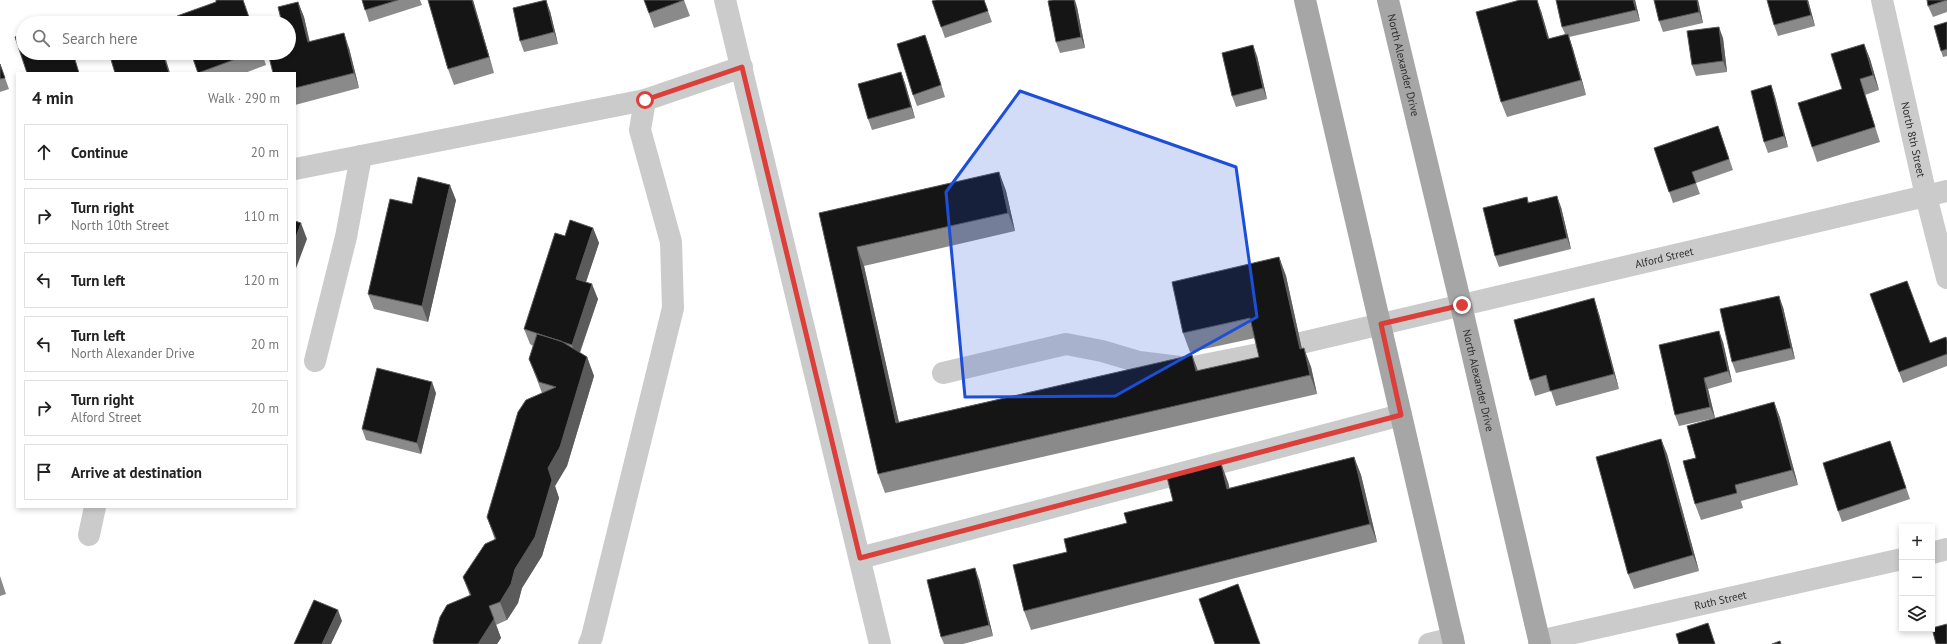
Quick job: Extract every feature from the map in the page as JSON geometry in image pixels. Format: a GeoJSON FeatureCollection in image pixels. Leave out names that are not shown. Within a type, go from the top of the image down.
{"type":"FeatureCollection","features":[{"type":"Feature","properties":{"kind":"main road"},"geometry":{"type":"LineString","coordinates":[[1305,0],[1454,641]]}},
{"type":"Feature","properties":{"kind":"main road","name":"North Alexander Drive"},"geometry":{"type":"LineString","coordinates":[[1388,0],[1462,305],[1539,642]]}},
{"type":"Feature","properties":{"kind":"street"},"geometry":{"type":"LineString","coordinates":[[725,0],[880,644]]}},
{"type":"Feature","properties":{"kind":"street","name":"North 8th Street"},"geometry":{"type":"LineString","coordinates":[[1882,0],[1937,194],[1947,278]]}},
{"type":"Feature","properties":{"kind":"street"},"geometry":{"type":"LineString","coordinates":[[296,169],[645,100],[742,67]]}},
{"type":"Feature","properties":{"kind":"street"},"geometry":{"type":"LineString","coordinates":[[589,644],[592,638],[673,308],[671,242],[640,130],[645,100]]}},
{"type":"Feature","properties":{"kind":"street"},"geometry":{"type":"LineString","coordinates":[[315,361],[346,237],[361,156]]}},
{"type":"Feature","properties":{"kind":"street","name":"Alford Street"},"geometry":{"type":"LineString","coordinates":[[1301,343],[1937,194]]}},
{"type":"Feature","properties":{"kind":"street"},"geometry":{"type":"LineString","coordinates":[[944,373],[1066,344],[1102,351],[1139,362],[1188,368],[1259,354]]}},
{"type":"Feature","properties":{"kind":"street"},"geometry":{"type":"LineString","coordinates":[[860,558],[1401,415]]}},
{"type":"Feature","properties":{"kind":"street"},"geometry":{"type":"LineString","coordinates":[[89,535],[95,508]]}},
{"type":"Feature","properties":{"kind":"street"},"geometry":{"type":"LineString","coordinates":[[1935,552],[1947,549]]}},
{"type":"Feature","properties":{"kind":"street","name":"Ruth Street"},"geometry":{"type":"LineString","coordinates":[[1539,642],[1899,560]]}},
{"type":"Feature","properties":{"kind":"street"},"geometry":{"type":"LineString","coordinates":[[1428,644],[1454,641]]}},
{"type":"Feature","properties":{"kind":"highlighted area"},"geometry":{"type":"Polygon","coordinates":[[[1020,91],[1236,167],[1257,317],[1115,396],[965,397],[946,192],[1020,91]]]}},
{"type":"Feature","properties":{"kind":"building"},"geometry":{"type":"Polygon","coordinates":[[[216,0],[243,0],[249,16],[177,16],[216,2],[216,0]]]}},
{"type":"Feature","properties":{"kind":"building"},"geometry":{"type":"Polygon","coordinates":[[[362,0],[398,0],[365,10],[362,0]]]}},
{"type":"Feature","properties":{"kind":"building"},"geometry":{"type":"Polygon","coordinates":[[[428,0],[472,0],[489,57],[448,69],[428,0]]]}},
{"type":"Feature","properties":{"kind":"building"},"geometry":{"type":"Polygon","coordinates":[[[546,0],[554,32],[520,41],[513,8],[546,0]]]}},
{"type":"Feature","properties":{"kind":"building"},"geometry":{"type":"Polygon","coordinates":[[[644,0],[684,0],[649,13],[644,0]]]}},
{"type":"Feature","properties":{"kind":"building"},"geometry":{"type":"Polygon","coordinates":[[[984,0],[988,11],[941,27],[932,1],[984,0]]]}},
{"type":"Feature","properties":{"kind":"building"},"geometry":{"type":"Polygon","coordinates":[[[1074,0],[1081,37],[1056,42],[1048,1],[1074,0]]]}},
{"type":"Feature","properties":{"kind":"building"},"geometry":{"type":"Polygon","coordinates":[[[1520,0],[1537,0],[1548,39],[1568,34],[1581,80],[1501,102],[1476,12],[1520,0]]]}},
{"type":"Feature","properties":{"kind":"building"},"geometry":{"type":"Polygon","coordinates":[[[1556,0],[1633,0],[1636,10],[1562,27],[1556,0]]]}},
{"type":"Feature","properties":{"kind":"building"},"geometry":{"type":"Polygon","coordinates":[[[1654,0],[1697,0],[1699,12],[1659,21],[1654,0]]]}},
{"type":"Feature","properties":{"kind":"building"},"geometry":{"type":"Polygon","coordinates":[[[1767,0],[1807,0],[1811,15],[1774,25],[1767,0]]]}},
{"type":"Feature","properties":{"kind":"building"},"geometry":{"type":"Polygon","coordinates":[[[1927,0],[1947,0],[1928,6],[1927,0]]]}},
{"type":"Feature","properties":{"kind":"building"},"geometry":{"type":"Polygon","coordinates":[[[298,2],[308,42],[344,33],[354,73],[296,88],[296,72],[273,72],[270,60],[296,60],[296,16],[280,16],[278,7],[298,2]]]}},
{"type":"Feature","properties":{"kind":"building"},"geometry":{"type":"Polygon","coordinates":[[[1947,22],[1947,49],[1941,51],[1934,26],[1947,22]]]}},
{"type":"Feature","properties":{"kind":"building"},"geometry":{"type":"Polygon","coordinates":[[[1719,27],[1723,61],[1692,65],[1687,31],[1719,27]]]}},
{"type":"Feature","properties":{"kind":"building"},"geometry":{"type":"Polygon","coordinates":[[[925,35],[941,85],[913,95],[897,44],[925,35]]]}},
{"type":"Feature","properties":{"kind":"building"},"geometry":{"type":"Polygon","coordinates":[[[1864,44],[1873,75],[1860,79],[1875,127],[1812,147],[1798,103],[1842,89],[1831,54],[1864,44]]]}},
{"type":"Feature","properties":{"kind":"building"},"geometry":{"type":"Polygon","coordinates":[[[1253,45],[1263,88],[1232,96],[1222,53],[1253,45]]]}},
{"type":"Feature","properties":{"kind":"building"},"geometry":{"type":"Polygon","coordinates":[[[23,60],[75,60],[79,72],[27,72],[23,60]]]}},
{"type":"Feature","properties":{"kind":"building"},"geometry":{"type":"Polygon","coordinates":[[[111,60],[165,60],[169,72],[115,72],[111,60]]]}},
{"type":"Feature","properties":{"kind":"building"},"geometry":{"type":"Polygon","coordinates":[[[193,60],[233,60],[201,72],[198,72],[193,60]]]}},
{"type":"Feature","properties":{"kind":"building"},"geometry":{"type":"Polygon","coordinates":[[[0,64],[5,78],[0,79],[0,64]]]}},
{"type":"Feature","properties":{"kind":"building"},"geometry":{"type":"Polygon","coordinates":[[[901,72],[911,107],[868,119],[858,84],[901,72]]]}},
{"type":"Feature","properties":{"kind":"building"},"geometry":{"type":"Polygon","coordinates":[[[1771,85],[1784,136],[1764,142],[1751,91],[1771,85]]]}},
{"type":"Feature","properties":{"kind":"building"},"geometry":{"type":"Polygon","coordinates":[[[1718,126],[1729,159],[1692,172],[1696,183],[1669,192],[1654,148],[1718,126]]]}},
{"type":"Feature","properties":{"kind":"building"},"geometry":{"type":"Polygon","coordinates":[[[999,172],[1008,213],[857,247],[896,423],[1192,355],[1196,371],[1259,357],[1250,318],[1183,333],[1172,282],[1279,257],[1300,349],[1304,348],[1310,375],[878,474],[819,213],[999,172]]]}},
{"type":"Feature","properties":{"kind":"building"},"geometry":{"type":"Polygon","coordinates":[[[418,177],[450,185],[422,306],[368,294],[390,199],[412,204],[418,177]]]}},
{"type":"Feature","properties":{"kind":"building"},"geometry":{"type":"Polygon","coordinates":[[[1557,196],[1567,238],[1495,256],[1483,208],[1527,197],[1528,203],[1557,196]]]}},
{"type":"Feature","properties":{"kind":"building"},"geometry":{"type":"Polygon","coordinates":[[[570,220],[593,228],[576,279],[592,284],[572,345],[524,329],[555,233],[565,236],[570,220]]]}},
{"type":"Feature","properties":{"kind":"building"},"geometry":{"type":"Polygon","coordinates":[[[296,221],[301,223],[296,237],[296,221]]]}},
{"type":"Feature","properties":{"kind":"building"},"geometry":{"type":"Polygon","coordinates":[[[1907,281],[1930,343],[1946,337],[1947,354],[1899,372],[1870,294],[1907,281]]]}},
{"type":"Feature","properties":{"kind":"building"},"geometry":{"type":"Polygon","coordinates":[[[1779,296],[1791,348],[1732,362],[1720,309],[1779,296]]]}},
{"type":"Feature","properties":{"kind":"building"},"geometry":{"type":"Polygon","coordinates":[[[1594,298],[1614,374],[1550,391],[1546,375],[1530,380],[1514,320],[1594,298]]]}},
{"type":"Feature","properties":{"kind":"building"},"geometry":{"type":"Polygon","coordinates":[[[1719,331],[1728,371],[1704,378],[1710,407],[1675,415],[1659,345],[1719,331]]]}},
{"type":"Feature","properties":{"kind":"building"},"geometry":{"type":"Polygon","coordinates":[[[537,334],[561,341],[587,357],[560,447],[548,468],[552,480],[535,537],[515,569],[511,584],[500,602],[489,606],[494,619],[478,644],[434,644],[433,641],[440,617],[447,605],[471,595],[463,577],[485,544],[496,539],[487,517],[518,412],[526,400],[556,387],[539,382],[529,359],[537,334]]]}},
{"type":"Feature","properties":{"kind":"building"},"geometry":{"type":"Polygon","coordinates":[[[377,368],[432,382],[417,443],[362,429],[377,368]]]}},
{"type":"Feature","properties":{"kind":"building"},"geometry":{"type":"Polygon","coordinates":[[[1774,402],[1792,470],[1735,485],[1737,493],[1695,504],[1683,461],[1696,458],[1687,426],[1774,402]]]}},
{"type":"Feature","properties":{"kind":"building"},"geometry":{"type":"Polygon","coordinates":[[[1661,439],[1693,555],[1628,574],[1596,457],[1661,439]]]}},
{"type":"Feature","properties":{"kind":"building"},"geometry":{"type":"Polygon","coordinates":[[[1890,441],[1906,488],[1838,511],[1823,463],[1890,441]]]}},
{"type":"Feature","properties":{"kind":"building"},"geometry":{"type":"Polygon","coordinates":[[[1354,457],[1370,524],[1024,611],[1013,565],[1067,552],[1064,539],[1127,523],[1124,513],[1173,501],[1167,477],[1221,463],[1227,489],[1354,457]]]}},
{"type":"Feature","properties":{"kind":"building"},"geometry":{"type":"Polygon","coordinates":[[[975,568],[989,625],[941,637],[927,580],[975,568]]]}},
{"type":"Feature","properties":{"kind":"building"},"geometry":{"type":"Polygon","coordinates":[[[1238,584],[1260,644],[1215,644],[1199,599],[1238,584]]]}},
{"type":"Feature","properties":{"kind":"building"},"geometry":{"type":"Polygon","coordinates":[[[314,600],[338,610],[322,644],[294,644],[314,600]]]}},
{"type":"Feature","properties":{"kind":"building"},"geometry":{"type":"Polygon","coordinates":[[[1708,623],[1715,644],[1679,644],[1676,634],[1708,623]]]}},
{"type":"Feature","properties":{"kind":"building"},"geometry":{"type":"Polygon","coordinates":[[[1947,624],[1947,644],[1936,644],[1933,632],[1935,632],[1935,627],[1947,624]]]}},
{"type":"Feature","properties":{"kind":"building"},"geometry":{"type":"Polygon","coordinates":[[[1780,641],[1781,644],[1772,644],[1780,641]]]}},
{"type":"Feature","properties":{"kind":"route"},"geometry":{"type":"LineString","coordinates":[[645,100],[742,67],[860,558],[1401,415],[1381,324],[1462,305]]}}]}
